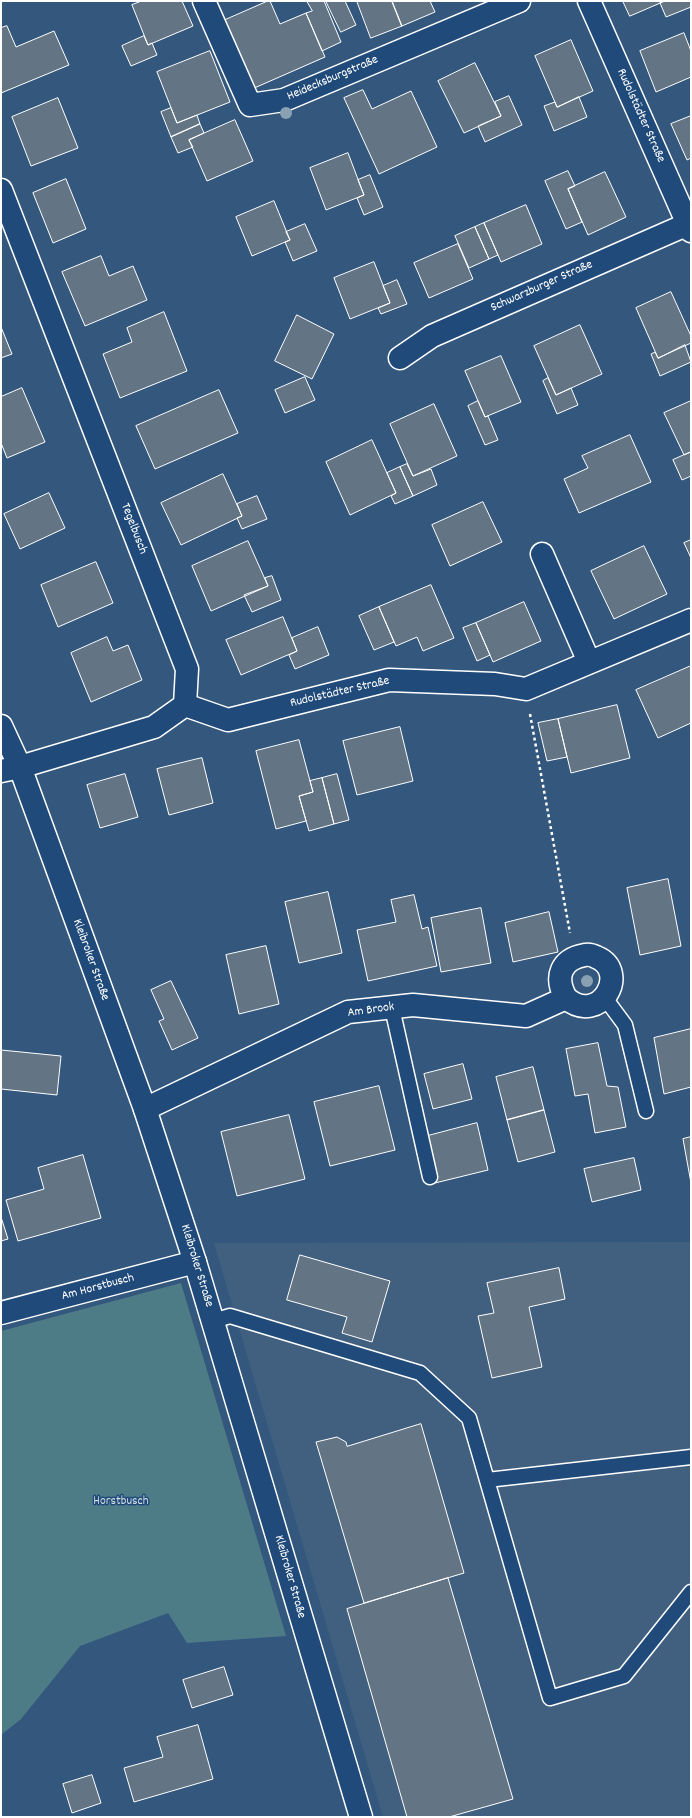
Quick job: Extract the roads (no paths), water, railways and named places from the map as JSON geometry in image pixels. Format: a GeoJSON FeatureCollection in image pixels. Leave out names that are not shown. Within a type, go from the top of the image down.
{"type":"FeatureCollection","features":[{"type":"Feature","properties":{"kind":"street","name":"Heidecksburgstraße"},"geometry":{"type":"LineString","coordinates":[[204,1],[250,105],[284,100],[518,1]]}},
{"type":"Feature","properties":{"kind":"street","name":"Rudolstädter Straße"},"geometry":{"type":"LineString","coordinates":[[589,1],[689,228]]}},
{"type":"Feature","properties":{"kind":"street","name":"Tegelbusch"},"geometry":{"type":"LineString","coordinates":[[1,190],[187,669],[185,704]]}},
{"type":"Feature","properties":{"kind":"street","name":"Schwarzburger Straße"},"geometry":{"type":"LineString","coordinates":[[400,358],[432,336],[689,228]]}},
{"type":"Feature","properties":{"kind":"street"},"geometry":{"type":"LineString","coordinates":[[542,554],[589,662],[691,620]]}},
{"type":"Feature","properties":{"kind":"street","name":"Rudolstädter Straße"},"geometry":{"type":"LineString","coordinates":[[185,704],[228,720],[389,680],[495,684],[526,690],[589,662]]}},
{"type":"Feature","properties":{"kind":"street"},"geometry":{"type":"LineString","coordinates":[[10,769],[154,727],[185,704]]}},
{"type":"Feature","properties":{"kind":"street","name":"Kleibroker Straße"},"geometry":{"type":"LineString","coordinates":[[1,726],[10,769],[145,1109],[195,1262],[361,1817]]}},
{"type":"Feature","properties":{"kind":"street"},"geometry":{"type":"LineString","coordinates":[[589,954],[602,960],[610,972],[612,986],[605,998],[592,1006],[582,1007],[571,1003],[566,998],[560,989],[560,976],[564,964],[575,956],[589,954]]}},
{"type":"Feature","properties":{"kind":"street","name":"Am Brook"},"geometry":{"type":"LineString","coordinates":[[145,1109],[348,1012],[412,1005],[526,1016],[566,998]]}},
{"type":"Feature","properties":{"kind":"street","name":"Am Horstbusch"},"geometry":{"type":"LineString","coordinates":[[1,1313],[195,1262]]}},
{"type":"Feature","properties":{"kind":"lane"},"geometry":{"type":"LineString","coordinates":[[605,998],[625,1025],[646,1111]]}},
{"type":"Feature","properties":{"kind":"lane"},"geometry":{"type":"LineString","coordinates":[[392,1008],[430,1177]]}},
{"type":"Feature","properties":{"kind":"lane"},"geometry":{"type":"LineString","coordinates":[[213,1321],[230,1316],[420,1373],[469,1418],[550,1698],[624,1676],[691,1592]]}},
{"type":"Feature","properties":{"kind":"lane"},"geometry":{"type":"LineString","coordinates":[[487,1480],[691,1457]]}},
{"type":"Feature","properties":{"kind":"park label","name":"Horstbusch"},"geometry":{"type":"Point","coordinates":[121,1502]}}]}
